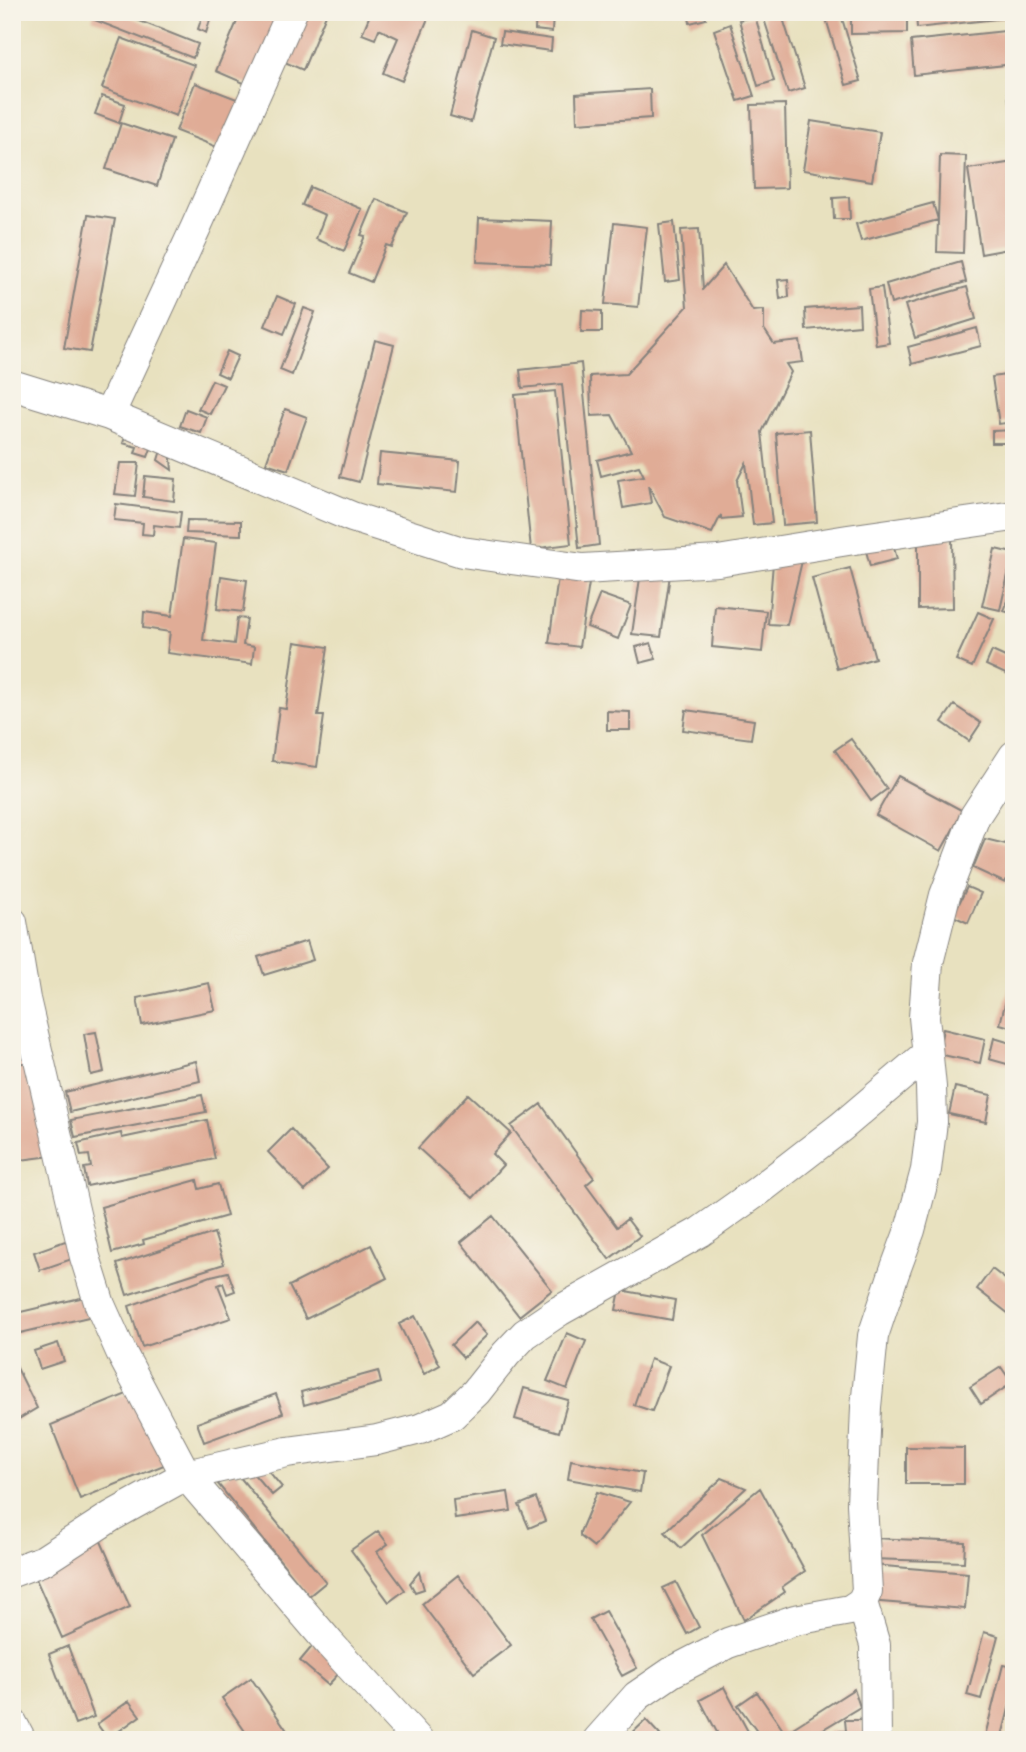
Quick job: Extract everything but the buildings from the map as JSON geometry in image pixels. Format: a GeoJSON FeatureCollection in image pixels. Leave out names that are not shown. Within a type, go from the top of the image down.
{"type":"FeatureCollection","features":[{"type":"Feature","properties":{"kind":"street"},"geometry":{"type":"LineString","coordinates":[[109,415],[292,12]]}},
{"type":"Feature","properties":{"kind":"street"},"geometry":{"type":"LineString","coordinates":[[12,385],[109,415],[352,517],[462,552],[583,569],[718,561],[1014,516]]}},
{"type":"Feature","properties":{"kind":"street"},"geometry":{"type":"LineString","coordinates":[[598,1740],[637,1696],[672,1672],[728,1643],[795,1620],[850,1610],[862,1602],[867,1591],[862,1504],[866,1407],[873,1336],[910,1230],[926,1170],[932,1122],[924,1017],[928,963],[945,895],[975,816],[1014,756]]}},
{"type":"Feature","properties":{"kind":"street"},"geometry":{"type":"LineString","coordinates":[[12,922],[25,999],[89,1269],[100,1305],[122,1354],[186,1475],[330,1644],[418,1740]]}},
{"type":"Feature","properties":{"kind":"street"},"geometry":{"type":"LineString","coordinates":[[12,1572],[44,1560],[112,1516],[186,1475],[287,1452],[377,1440],[420,1429],[452,1415],[476,1392],[525,1334],[559,1311],[709,1226],[841,1127],[926,1054]]}},
{"type":"Feature","properties":{"kind":"street"},"geometry":{"type":"LineString","coordinates":[[862,1602],[875,1645],[876,1740]]}},
{"type":"Feature","properties":{"kind":"street"},"geometry":{"type":"LineString","coordinates":[[12,1723],[20,1740]]}}]}
